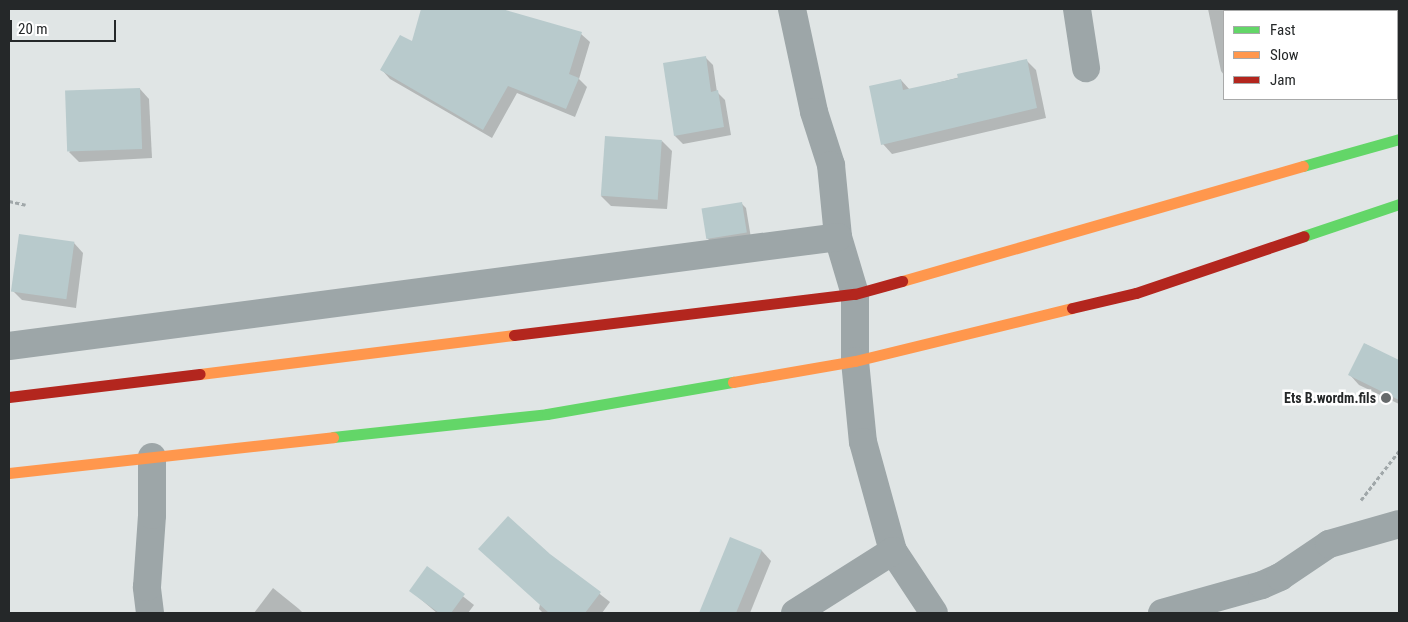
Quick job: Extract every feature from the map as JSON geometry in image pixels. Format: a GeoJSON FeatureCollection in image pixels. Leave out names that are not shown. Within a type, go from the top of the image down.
{"type":"FeatureCollection","features":[{"type":"Feature","properties":{"kind":"main road"},"geometry":{"type":"LineString","coordinates":[[9,397],[855,294],[1399,139]]}},
{"type":"Feature","properties":{"kind":"main road"},"geometry":{"type":"LineString","coordinates":[[9,472],[547,414],[855,361],[1136,293],[1399,204]]}},
{"type":"Feature","properties":{"kind":"street"},"geometry":{"type":"LineString","coordinates":[[792,9],[814,112],[831,165],[838,237],[855,294],[855,361],[863,442],[893,551],[934,613]]}},
{"type":"Feature","properties":{"kind":"street"},"geometry":{"type":"LineString","coordinates":[[1077,9],[1086,68]]}},
{"type":"Feature","properties":{"kind":"street"},"geometry":{"type":"LineString","coordinates":[[9,346],[838,237]]}},
{"type":"Feature","properties":{"kind":"street"},"geometry":{"type":"LineString","coordinates":[[150,613],[147,587],[152,515],[152,457]]}},
{"type":"Feature","properties":{"kind":"street"},"geometry":{"type":"LineString","coordinates":[[1162,613],[1262,585],[1280,577],[1329,544],[1399,524]]}},
{"type":"Feature","properties":{"kind":"street"},"geometry":{"type":"LineString","coordinates":[[795,613],[893,551]]}},
{"type":"Feature","properties":{"kind":"path"},"geometry":{"type":"LineString","coordinates":[[9,201],[26,205]]}},
{"type":"Feature","properties":{"kind":"path"},"geometry":{"type":"LineString","coordinates":[[1329,544],[1399,451]]}},
{"type":"Feature","properties":{"kind":"building"},"geometry":{"type":"Polygon","coordinates":[[[421,9],[502,9],[582,32],[569,74],[579,78],[566,109],[508,86],[483,130],[380,70],[400,35],[412,41],[421,9]]]}},
{"type":"Feature","properties":{"kind":"building"},"geometry":{"type":"Polygon","coordinates":[[[706,56],[711,92],[718,90],[724,127],[674,136],[663,63],[706,56]]]}},
{"type":"Feature","properties":{"kind":"building"},"geometry":{"type":"Polygon","coordinates":[[[1027,59],[1037,108],[881,145],[869,86],[901,79],[903,90],[958,78],[957,74],[1027,59]]]}},
{"type":"Feature","properties":{"kind":"building"},"geometry":{"type":"Polygon","coordinates":[[[140,88],[142,149],[67,152],[65,91],[140,88]]]}},
{"type":"Feature","properties":{"kind":"building"},"geometry":{"type":"Polygon","coordinates":[[[605,136],[662,140],[658,200],[601,196],[605,136]]]}},
{"type":"Feature","properties":{"kind":"building"},"geometry":{"type":"Polygon","coordinates":[[[742,202],[747,233],[706,239],[702,208],[742,202]]]}},
{"type":"Feature","properties":{"kind":"building"},"geometry":{"type":"Polygon","coordinates":[[[19,234],[74,242],[66,299],[11,291],[19,234]]]}},
{"type":"Feature","properties":{"kind":"building"},"geometry":{"type":"Polygon","coordinates":[[[1364,343],[1399,360],[1399,400],[1348,375],[1364,343]]]}},
{"type":"Feature","properties":{"kind":"building"},"geometry":{"type":"Polygon","coordinates":[[[508,516],[550,554],[601,592],[585,613],[549,613],[478,549],[508,516]]]}},
{"type":"Feature","properties":{"kind":"building"},"geometry":{"type":"Polygon","coordinates":[[[730,537],[762,550],[736,613],[699,613],[730,537]]]}},
{"type":"Feature","properties":{"kind":"building"},"geometry":{"type":"Polygon","coordinates":[[[427,566],[465,594],[451,613],[439,613],[409,591],[427,566]]]}},
{"type":"Feature","properties":{"kind":"traffic: fast"},"geometry":{"type":"LineString","coordinates":[[1303,166],[1399,139]]}},
{"type":"Feature","properties":{"kind":"traffic: fast"},"geometry":{"type":"LineString","coordinates":[[1304,236],[1399,204]]}},
{"type":"Feature","properties":{"kind":"traffic: fast"},"geometry":{"type":"LineString","coordinates":[[333,437],[547,414],[733,382]]}},
{"type":"Feature","properties":{"kind":"traffic: slow"},"geometry":{"type":"LineString","coordinates":[[902,281],[1303,166]]}},
{"type":"Feature","properties":{"kind":"traffic: slow"},"geometry":{"type":"LineString","coordinates":[[733,382],[855,361],[1072,308]]}},
{"type":"Feature","properties":{"kind":"traffic: slow"},"geometry":{"type":"LineString","coordinates":[[200,374],[514,335]]}},
{"type":"Feature","properties":{"kind":"traffic: slow"},"geometry":{"type":"LineString","coordinates":[[9,473],[333,437]]}},
{"type":"Feature","properties":{"kind":"traffic: jam"},"geometry":{"type":"LineString","coordinates":[[1072,308],[1136,293],[1304,236]]}},
{"type":"Feature","properties":{"kind":"traffic: jam"},"geometry":{"type":"LineString","coordinates":[[514,335],[855,294],[902,281]]}},
{"type":"Feature","properties":{"kind":"traffic: jam"},"geometry":{"type":"LineString","coordinates":[[9,397],[200,374]]}},
{"type":"Feature","properties":{"kind":"place","name":"Ets B.wordm.fils"},"geometry":{"type":"Point","coordinates":[1386,398]}}]}
